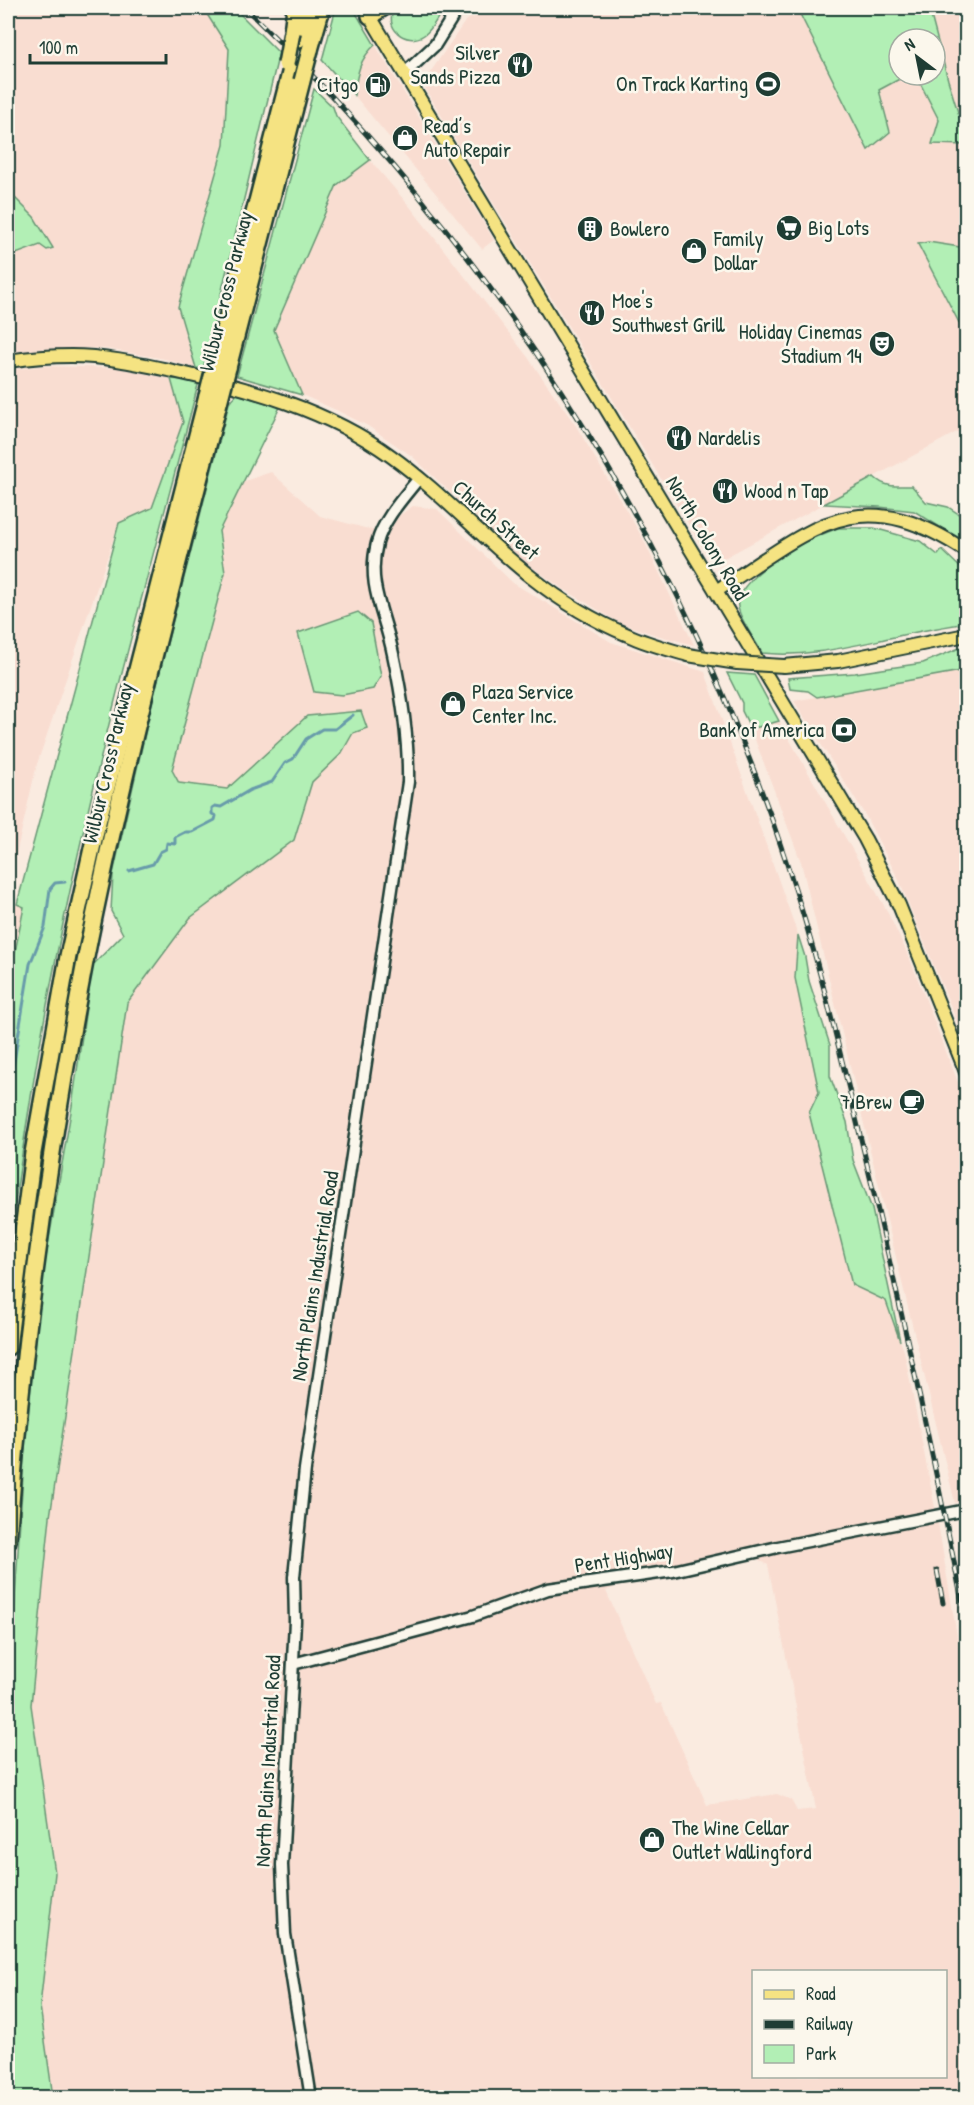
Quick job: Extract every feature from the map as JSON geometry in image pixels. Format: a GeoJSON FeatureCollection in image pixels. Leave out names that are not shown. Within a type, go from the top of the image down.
{"type":"FeatureCollection","features":[{"type":"Feature","properties":{"kind":"highway"},"geometry":{"type":"LineString","coordinates":[[295,8],[301,40]]}},
{"type":"Feature","properties":{"kind":"highway","name":"Wilbur Cross Parkway"},"geometry":{"type":"LineString","coordinates":[[8,1347],[33,1154],[70,945],[105,794],[221,367],[302,81],[301,40],[307,8]]}},
{"type":"Feature","properties":{"kind":"highway","name":"Wilbur Cross Parkway"},"geometry":{"type":"LineString","coordinates":[[221,367],[288,67],[301,40],[322,8]]}},
{"type":"Feature","properties":{"kind":"highway","name":"Wilbur Cross Parkway"},"geometry":{"type":"LineString","coordinates":[[8,1542],[19,1408],[33,1286],[52,1155],[78,1003],[128,764],[213,398]]}},
{"type":"Feature","properties":{"kind":"main road","name":"North Colony Road"},"geometry":{"type":"LineString","coordinates":[[373,10],[405,73],[865,840],[895,896],[966,1072]]}},
{"type":"Feature","properties":{"kind":"main road","name":"Church Street"},"geometry":{"type":"LineString","coordinates":[[8,362],[72,356],[114,360],[231,386],[283,401],[339,423],[390,455],[419,478],[531,577],[556,596],[628,636],[688,655],[737,663],[784,666],[838,661],[966,635]]}},
{"type":"Feature","properties":{"kind":"main road"},"geometry":{"type":"LineString","coordinates":[[716,591],[795,538],[824,524],[846,518],[868,516],[900,520],[926,529],[966,551]]}},
{"type":"Feature","properties":{"kind":"street"},"geometry":{"type":"LineString","coordinates":[[405,73],[435,45],[458,8]]}},
{"type":"Feature","properties":{"kind":"street","name":"North Plains Industrial Road"},"geometry":{"type":"LineString","coordinates":[[311,2097],[283,1909],[282,1845],[293,1664],[295,1569],[305,1470],[408,782],[402,700],[387,628],[376,598],[373,573],[377,543],[383,528],[419,478]]}},
{"type":"Feature","properties":{"kind":"street","name":"Pent Highway"},"geometry":{"type":"LineString","coordinates":[[293,1664],[473,1616],[548,1589],[674,1571],[778,1547],[966,1510]]}},
{"type":"Feature","properties":{"kind":"shaded area"},"geometry":{"type":"Polygon","coordinates":[[[22,8],[203,8],[229,49],[224,145],[178,307],[196,368],[165,359],[107,349],[87,348],[8,354],[8,257],[41,245],[47,250],[53,248],[34,217],[8,191],[8,120],[14,113],[8,94],[8,48],[11,22],[22,8]]]}},
{"type":"Feature","properties":{"kind":"shaded area"},"geometry":{"type":"Polygon","coordinates":[[[500,8],[797,8],[868,150],[890,132],[879,90],[887,86],[922,87],[939,120],[932,144],[966,145],[966,248],[928,242],[918,244],[966,336],[966,427],[726,557],[714,558],[706,553],[424,86],[427,77],[466,20],[500,8]]]}},
{"type":"Feature","properties":{"kind":"shaded area"},"geometry":{"type":"Polygon","coordinates":[[[929,8],[966,8],[966,138],[947,76],[947,27],[934,27],[929,8]]]}},
{"type":"Feature","properties":{"kind":"shaded area"},"geometry":{"type":"Polygon","coordinates":[[[375,45],[494,240],[482,249],[354,95],[359,66],[375,45]]]}},
{"type":"Feature","properties":{"kind":"shaded area"},"geometry":{"type":"Polygon","coordinates":[[[370,160],[411,208],[527,356],[576,426],[642,537],[694,645],[618,622],[562,588],[520,559],[412,456],[368,426],[302,395],[274,330],[337,185],[370,160]]]}},
{"type":"Feature","properties":{"kind":"shaded area"},"geometry":{"type":"Polygon","coordinates":[[[42,366],[119,368],[171,379],[183,422],[152,508],[119,523],[37,764],[8,889],[8,370],[42,366]]]}},
{"type":"Feature","properties":{"kind":"shaded area"},"geometry":{"type":"Polygon","coordinates":[[[271,472],[320,516],[387,534],[400,515],[413,506],[437,509],[513,583],[611,642],[705,672],[798,935],[795,978],[819,1092],[904,1351],[938,1523],[966,1690],[966,2097],[53,2098],[40,2006],[55,1873],[31,1705],[50,1517],[127,1003],[190,918],[294,840],[312,782],[341,754],[353,733],[307,716],[227,789],[179,783],[172,770],[225,573],[219,531],[242,482],[271,472]],[[756,1558],[619,1585],[606,1591],[656,1704],[661,1703],[707,1805],[777,1794],[791,1800],[797,1811],[816,1809],[768,1565],[756,1558]]]}},
{"type":"Feature","properties":{"kind":"shaded area"},"geometry":{"type":"Polygon","coordinates":[[[966,670],[966,1044],[898,878],[865,815],[794,701],[966,670]]]}},
{"type":"Feature","properties":{"kind":"shaded area"},"geometry":{"type":"Polygon","coordinates":[[[779,721],[886,909],[910,959],[966,1103],[966,1501],[955,1503],[801,862],[751,729],[779,721]]]}},
{"type":"Feature","properties":{"kind":"shaded area"},"geometry":{"type":"Polygon","coordinates":[[[8,901],[24,907],[8,987],[8,901]]]}},
{"type":"Feature","properties":{"kind":"green space"},"geometry":{"type":"Polygon","coordinates":[[[203,8],[234,8],[279,53],[203,369],[196,368],[178,307],[224,145],[229,49],[203,8]]]}},
{"type":"Feature","properties":{"kind":"green space"},"geometry":{"type":"Polygon","coordinates":[[[336,8],[353,8],[375,45],[362,62],[354,95],[322,60],[336,8]]]}},
{"type":"Feature","properties":{"kind":"green space"},"geometry":{"type":"Polygon","coordinates":[[[395,8],[444,8],[433,26],[424,35],[410,39],[403,37],[394,28],[392,15],[395,8]]]}},
{"type":"Feature","properties":{"kind":"green space"},"geometry":{"type":"Polygon","coordinates":[[[797,8],[929,8],[934,27],[887,27],[887,86],[879,90],[890,132],[868,150],[797,8]]]}},
{"type":"Feature","properties":{"kind":"green space"},"geometry":{"type":"Polygon","coordinates":[[[947,76],[966,138],[966,145],[932,144],[939,120],[922,87],[947,87],[947,76]]]}},
{"type":"Feature","properties":{"kind":"green space"},"geometry":{"type":"Polygon","coordinates":[[[314,89],[333,107],[336,116],[370,160],[337,185],[274,330],[302,395],[237,376],[314,89]]]}},
{"type":"Feature","properties":{"kind":"green space"},"geometry":{"type":"Polygon","coordinates":[[[8,191],[34,217],[53,248],[47,250],[40,245],[8,257],[8,191]]]}},
{"type":"Feature","properties":{"kind":"green space"},"geometry":{"type":"Polygon","coordinates":[[[928,242],[966,248],[966,336],[918,244],[928,242]]]}},
{"type":"Feature","properties":{"kind":"green space"},"geometry":{"type":"Polygon","coordinates":[[[171,379],[199,381],[115,699],[84,827],[35,1071],[8,1253],[8,987],[24,907],[17,904],[119,523],[152,508],[183,422],[171,379]]]}},
{"type":"Feature","properties":{"kind":"green space"},"geometry":{"type":"Polygon","coordinates":[[[237,394],[280,407],[219,531],[225,573],[172,770],[179,783],[227,789],[307,716],[361,711],[367,728],[353,733],[341,754],[312,782],[294,840],[190,918],[127,1003],[50,1517],[31,1705],[55,1873],[40,2006],[53,2097],[9,2097],[8,1705],[24,1459],[41,1286],[72,1106],[92,966],[123,934],[111,911],[113,874],[154,694],[229,403],[237,394]]]}},
{"type":"Feature","properties":{"kind":"green space"},"geometry":{"type":"Polygon","coordinates":[[[874,477],[887,485],[912,486],[926,502],[948,507],[966,519],[966,543],[914,511],[824,504],[874,477]]]}},
{"type":"Feature","properties":{"kind":"green space"},"geometry":{"type":"Polygon","coordinates":[[[838,528],[874,528],[920,541],[938,555],[942,550],[966,573],[966,623],[829,650],[796,654],[762,653],[739,612],[739,598],[744,588],[764,568],[808,536],[813,538],[838,528]]]}},
{"type":"Feature","properties":{"kind":"green space"},"geometry":{"type":"Polygon","coordinates":[[[358,612],[371,623],[381,676],[373,689],[342,695],[314,692],[298,633],[358,612]]]}},
{"type":"Feature","properties":{"kind":"green space"},"geometry":{"type":"Polygon","coordinates":[[[962,647],[966,655],[966,670],[817,697],[808,691],[790,689],[788,678],[855,673],[923,663],[962,647]]]}},
{"type":"Feature","properties":{"kind":"green space"},"geometry":{"type":"Polygon","coordinates":[[[727,673],[754,675],[779,721],[751,729],[742,711],[742,703],[727,673]]]}},
{"type":"Feature","properties":{"kind":"green space"},"geometry":{"type":"Polygon","coordinates":[[[798,935],[809,981],[830,1045],[830,1076],[847,1122],[853,1160],[872,1209],[900,1341],[886,1301],[852,1285],[809,1113],[819,1092],[795,978],[798,935]]]}},
{"type":"Feature","properties":{"kind":"waterway"},"geometry":{"type":"LineString","coordinates":[[129,871],[153,864],[160,852],[166,849],[167,843],[175,844],[175,837],[185,832],[192,832],[215,820],[216,816],[212,814],[212,808],[215,806],[221,807],[250,790],[272,782],[285,763],[293,759],[306,739],[322,729],[335,729],[353,715]]}},
{"type":"Feature","properties":{"kind":"waterway"},"geometry":{"type":"LineString","coordinates":[[8,1098],[30,964],[45,927],[50,889],[55,883],[65,882]]}},
{"type":"Feature","properties":{"kind":"railway"},"geometry":{"type":"LineString","coordinates":[[245,8],[335,99],[419,196],[497,297],[568,403],[634,513],[692,626],[743,744],[787,864],[817,965],[889,1257],[966,1622]]}},
{"type":"Feature","properties":{"kind":"railway"},"geometry":{"type":"LineString","coordinates":[[937,1570],[943,1603]]}},
{"type":"Feature","properties":{"kind":"railway"},"geometry":{"type":"LineString","coordinates":[[965,1748],[966,1754]]}},
{"type":"Feature","properties":{"kind":"place","name":"Silver Sands Pizza"},"geometry":{"type":"Point","coordinates":[520,65]}},
{"type":"Feature","properties":{"kind":"place","name":"On Track Karting"},"geometry":{"type":"Point","coordinates":[768,84]}},
{"type":"Feature","properties":{"kind":"place","name":"Citgo"},"geometry":{"type":"Point","coordinates":[378,85]}},
{"type":"Feature","properties":{"kind":"place","name":"Read’s Auto Repair"},"geometry":{"type":"Point","coordinates":[405,138]}},
{"type":"Feature","properties":{"kind":"place","name":"Big Lots"},"geometry":{"type":"Point","coordinates":[789,228]}},
{"type":"Feature","properties":{"kind":"place","name":"Bowlero"},"geometry":{"type":"Point","coordinates":[590,229]}},
{"type":"Feature","properties":{"kind":"place","name":"Family Dollar"},"geometry":{"type":"Point","coordinates":[694,251]}},
{"type":"Feature","properties":{"kind":"place","name":"Moe's Southwest Grill"},"geometry":{"type":"Point","coordinates":[592,313]}},
{"type":"Feature","properties":{"kind":"place","name":"Holiday Cinemas Stadium 14"},"geometry":{"type":"Point","coordinates":[882,344]}},
{"type":"Feature","properties":{"kind":"place","name":"Nardelis"},"geometry":{"type":"Point","coordinates":[679,438]}},
{"type":"Feature","properties":{"kind":"place","name":"Wood n Tap"},"geometry":{"type":"Point","coordinates":[725,491]}},
{"type":"Feature","properties":{"kind":"place","name":"Plaza Service Center Inc."},"geometry":{"type":"Point","coordinates":[453,704]}},
{"type":"Feature","properties":{"kind":"place","name":"Bank of America"},"geometry":{"type":"Point","coordinates":[844,730]}},
{"type":"Feature","properties":{"kind":"place","name":"7 Brew"},"geometry":{"type":"Point","coordinates":[912,1102]}},
{"type":"Feature","properties":{"kind":"place","name":"The Wine Cellar Outlet Wallingford"},"geometry":{"type":"Point","coordinates":[652,1840]}}]}
